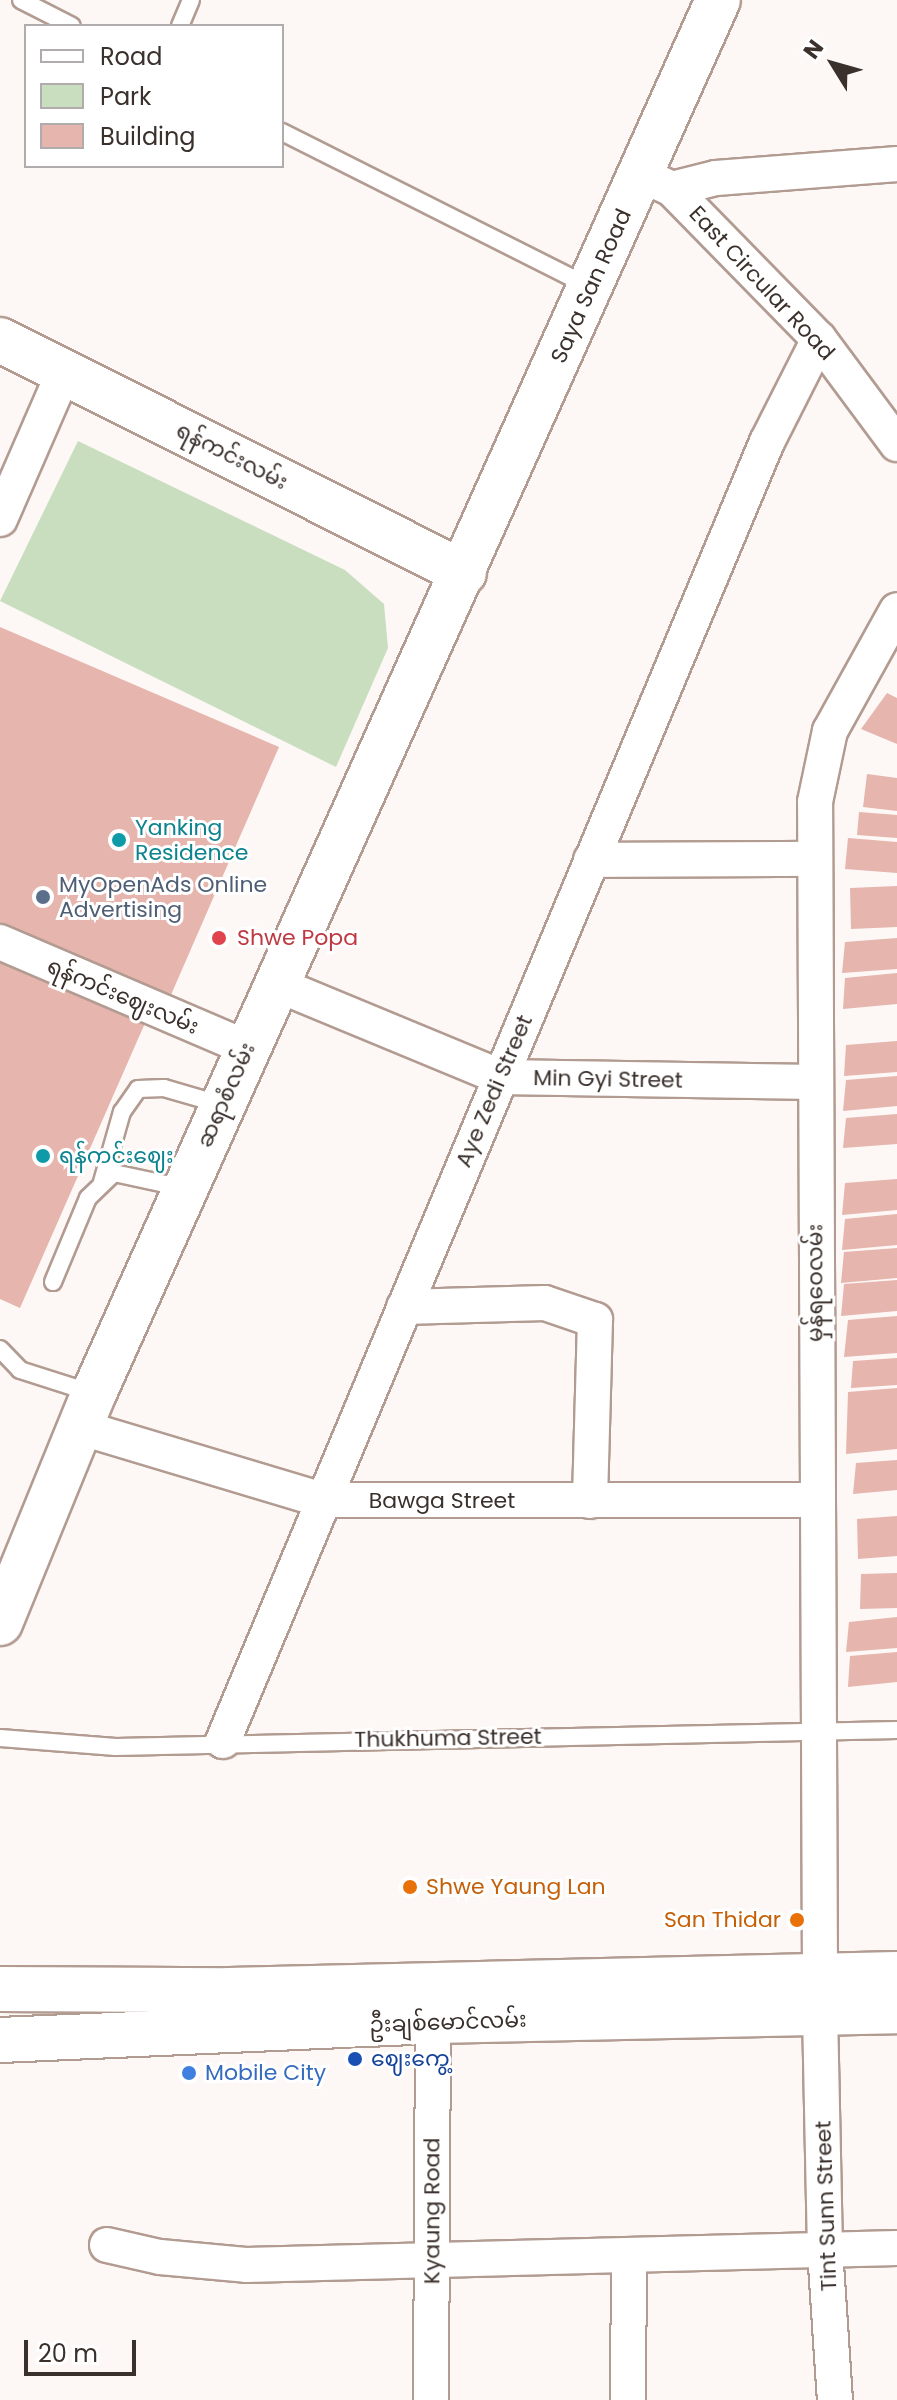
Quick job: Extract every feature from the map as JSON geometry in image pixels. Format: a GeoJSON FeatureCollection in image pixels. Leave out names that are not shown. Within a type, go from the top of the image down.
{"type":"FeatureCollection","features":[{"type":"Feature","properties":{"kind":"main road","name":"Saya San Road"},"geometry":{"type":"LineString","coordinates":[[464,573],[590,287],[657,182],[718,0]]}},
{"type":"Feature","properties":{"kind":"main road","name":"ရန်ကင်းလမ်း"},"geometry":{"type":"LineString","coordinates":[[0,340],[464,573]]}},
{"type":"Feature","properties":{"kind":"main road","name":"ဆရာစံလမ်း"},"geometry":{"type":"LineString","coordinates":[[0,1623],[86,1410],[464,573]]}},
{"type":"Feature","properties":{"kind":"main road"},"geometry":{"type":"LineString","coordinates":[[0,1962],[71,1991]]}},
{"type":"Feature","properties":{"kind":"main road","name":"ဦးချစ်မောင်လမ်း"},"geometry":{"type":"LineString","coordinates":[[0,2040],[433,2021],[820,1993],[897,1974]]}},
{"type":"Feature","properties":{"kind":"main road","name":"ဦးချစ်မောင်လမ်း"},"geometry":{"type":"LineString","coordinates":[[0,1989],[820,1993],[897,2011]]}},
{"type":"Feature","properties":{"kind":"main road"},"geometry":{"type":"LineString","coordinates":[[0,2055],[76,2037]]}},
{"type":"Feature","properties":{"kind":"street"},"geometry":{"type":"LineString","coordinates":[[657,182],[897,164]]}},
{"type":"Feature","properties":{"kind":"street","name":"East Circular Road"},"geometry":{"type":"LineString","coordinates":[[657,182],[819,339],[897,444]]}},
{"type":"Feature","properties":{"kind":"street","name":"Aye Zedi Street"},"geometry":{"type":"LineString","coordinates":[[223,1741],[767,442],[819,339]]}},
{"type":"Feature","properties":{"kind":"street"},"geometry":{"type":"LineString","coordinates":[[0,519],[64,372]]}},
{"type":"Feature","properties":{"kind":"street","name":"မှန်ရဝေလမ်း"},"geometry":{"type":"LineString","coordinates":[[820,1993],[815,802],[830,731],[895,617]]}},
{"type":"Feature","properties":{"kind":"street"},"geometry":{"type":"LineString","coordinates":[[591,860],[814,859]]}},
{"type":"Feature","properties":{"kind":"street","name":"ရန်ကင်းဈေးလမ်း"},"geometry":{"type":"LineString","coordinates":[[0,942],[247,1048]]}},
{"type":"Feature","properties":{"kind":"street","name":"Min Gyi Street"},"geometry":{"type":"LineString","coordinates":[[276,984],[500,1077],[814,1082]]}},
{"type":"Feature","properties":{"kind":"street"},"geometry":{"type":"LineString","coordinates":[[404,1307],[545,1303],[595,1320],[590,1501]]}},
{"type":"Feature","properties":{"kind":"street","name":"Bawga Street"},"geometry":{"type":"LineString","coordinates":[[86,1410],[322,1500],[816,1500]]}},
{"type":"Feature","properties":{"kind":"street","name":"Tint Sunn Street"},"geometry":{"type":"LineString","coordinates":[[820,1993],[825,2250],[835,2400]]}},
{"type":"Feature","properties":{"kind":"street","name":"Kyaung Road"},"geometry":{"type":"LineString","coordinates":[[431,2400],[433,2021]]}},
{"type":"Feature","properties":{"kind":"street"},"geometry":{"type":"LineString","coordinates":[[107,2245],[160,2257],[246,2265],[897,2248]]}},
{"type":"Feature","properties":{"kind":"street"},"geometry":{"type":"LineString","coordinates":[[628,2400],[629,2255]]}},
{"type":"Feature","properties":{"kind":"lane"},"geometry":{"type":"LineString","coordinates":[[21,0],[68,24]]}},
{"type":"Feature","properties":{"kind":"lane"},"geometry":{"type":"LineString","coordinates":[[181,24],[191,0]]}},
{"type":"Feature","properties":{"kind":"lane"},"geometry":{"type":"LineString","coordinates":[[284,133],[590,287]]}},
{"type":"Feature","properties":{"kind":"lane"},"geometry":{"type":"LineString","coordinates":[[102,1184],[122,1112],[138,1089],[164,1088],[222,1105]]}},
{"type":"Feature","properties":{"kind":"lane"},"geometry":{"type":"LineString","coordinates":[[53,1282],[88,1198],[114,1173],[185,1188]]}},
{"type":"Feature","properties":{"kind":"lane"},"geometry":{"type":"LineString","coordinates":[[4,1353],[20,1370],[86,1410]]}},
{"type":"Feature","properties":{"kind":"lane"},"geometry":{"type":"LineString","coordinates":[[0,1374],[4,1353]]}},
{"type":"Feature","properties":{"kind":"lane","name":"Thukhuma Street"},"geometry":{"type":"LineString","coordinates":[[0,1738],[116,1747],[223,1741],[897,1730]]}},
{"type":"Feature","properties":{"kind":"green space"},"geometry":{"type":"Polygon","coordinates":[[[78,441],[345,570],[384,604],[388,648],[336,767],[0,601],[78,441]]]}},
{"type":"Feature","properties":{"kind":"building","name":"Yanking Residence"},"geometry":{"type":"Polygon","coordinates":[[[0,627],[279,747],[167,1004],[0,932],[0,627]]]}},
{"type":"Feature","properties":{"kind":"building"},"geometry":{"type":"Polygon","coordinates":[[[887,693],[897,698],[897,744],[861,729],[887,693]]]}},
{"type":"Feature","properties":{"kind":"building"},"geometry":{"type":"Polygon","coordinates":[[[867,774],[897,778],[897,811],[863,807],[867,774]]]}},
{"type":"Feature","properties":{"kind":"building"},"geometry":{"type":"Polygon","coordinates":[[[859,812],[897,815],[897,838],[857,835],[859,812]]]}},
{"type":"Feature","properties":{"kind":"building"},"geometry":{"type":"Polygon","coordinates":[[[848,838],[897,842],[897,873],[845,869],[848,838]]]}},
{"type":"Feature","properties":{"kind":"building"},"geometry":{"type":"Polygon","coordinates":[[[897,886],[897,927],[851,929],[850,888],[897,886]]]}},
{"type":"Feature","properties":{"kind":"building"},"geometry":{"type":"Polygon","coordinates":[[[897,938],[897,969],[842,973],[845,942],[897,938]]]}},
{"type":"Feature","properties":{"kind":"building","name":"ရန်ကင်းဈေး"},"geometry":{"type":"Polygon","coordinates":[[[0,948],[149,1014],[20,1308],[0,1299],[0,948]]]}},
{"type":"Feature","properties":{"kind":"building"},"geometry":{"type":"Polygon","coordinates":[[[897,973],[897,1004],[843,1009],[845,978],[897,973]]]}},
{"type":"Feature","properties":{"kind":"building"},"geometry":{"type":"Polygon","coordinates":[[[897,1041],[897,1072],[844,1076],[846,1045],[897,1041]]]}},
{"type":"Feature","properties":{"kind":"building"},"geometry":{"type":"Polygon","coordinates":[[[897,1076],[897,1106],[843,1111],[846,1080],[897,1076]]]}},
{"type":"Feature","properties":{"kind":"building"},"geometry":{"type":"Polygon","coordinates":[[[897,1114],[897,1144],[843,1148],[846,1118],[897,1114]]]}},
{"type":"Feature","properties":{"kind":"building"},"geometry":{"type":"Polygon","coordinates":[[[897,1179],[897,1210],[842,1215],[845,1183],[897,1179]]]}},
{"type":"Feature","properties":{"kind":"building"},"geometry":{"type":"Polygon","coordinates":[[[897,1214],[897,1245],[842,1250],[845,1219],[897,1214]]]}},
{"type":"Feature","properties":{"kind":"building"},"geometry":{"type":"Polygon","coordinates":[[[897,1248],[897,1278],[841,1283],[844,1252],[897,1248]]]}},
{"type":"Feature","properties":{"kind":"building"},"geometry":{"type":"Polygon","coordinates":[[[897,1280],[897,1311],[841,1316],[844,1284],[897,1280]]]}},
{"type":"Feature","properties":{"kind":"building"},"geometry":{"type":"Polygon","coordinates":[[[897,1316],[897,1353],[844,1357],[848,1320],[897,1316]]]}},
{"type":"Feature","properties":{"kind":"building"},"geometry":{"type":"Polygon","coordinates":[[[897,1358],[897,1385],[851,1388],[853,1361],[897,1358]]]}},
{"type":"Feature","properties":{"kind":"building"},"geometry":{"type":"Polygon","coordinates":[[[897,1388],[897,1449],[846,1454],[848,1392],[897,1388]]]}},
{"type":"Feature","properties":{"kind":"building"},"geometry":{"type":"Polygon","coordinates":[[[897,1460],[897,1490],[853,1494],[856,1463],[897,1460]]]}},
{"type":"Feature","properties":{"kind":"building"},"geometry":{"type":"Polygon","coordinates":[[[897,1516],[897,1556],[858,1559],[857,1519],[897,1516]]]}},
{"type":"Feature","properties":{"kind":"building"},"geometry":{"type":"Polygon","coordinates":[[[897,1573],[897,1608],[860,1609],[861,1574],[897,1573]]]}},
{"type":"Feature","properties":{"kind":"building"},"geometry":{"type":"Polygon","coordinates":[[[897,1617],[897,1648],[846,1652],[849,1622],[897,1617]]]}},
{"type":"Feature","properties":{"kind":"building"},"geometry":{"type":"Polygon","coordinates":[[[897,1652],[897,1682],[848,1687],[850,1656],[897,1652]]]}},
{"type":"Feature","properties":{"kind":"place","name":"Yanking Residence"},"geometry":{"type":"Point","coordinates":[119,840]}},
{"type":"Feature","properties":{"kind":"place","name":"MyOpenAds Online Advertising"},"geometry":{"type":"Point","coordinates":[43,897]}},
{"type":"Feature","properties":{"kind":"place","name":"Shwe Popa"},"geometry":{"type":"Point","coordinates":[219,938]}},
{"type":"Feature","properties":{"kind":"place","name":"ရန်ကင်းဈေး"},"geometry":{"type":"Point","coordinates":[43,1156]}},
{"type":"Feature","properties":{"kind":"place","name":"Shwe Yaung Lan"},"geometry":{"type":"Point","coordinates":[410,1887]}},
{"type":"Feature","properties":{"kind":"place","name":"San Thidar"},"geometry":{"type":"Point","coordinates":[797,1920]}},
{"type":"Feature","properties":{"kind":"place","name":"ဈေးကွေ့"},"geometry":{"type":"Point","coordinates":[355,2059]}},
{"type":"Feature","properties":{"kind":"place","name":"Mobile City"},"geometry":{"type":"Point","coordinates":[189,2073]}}]}
